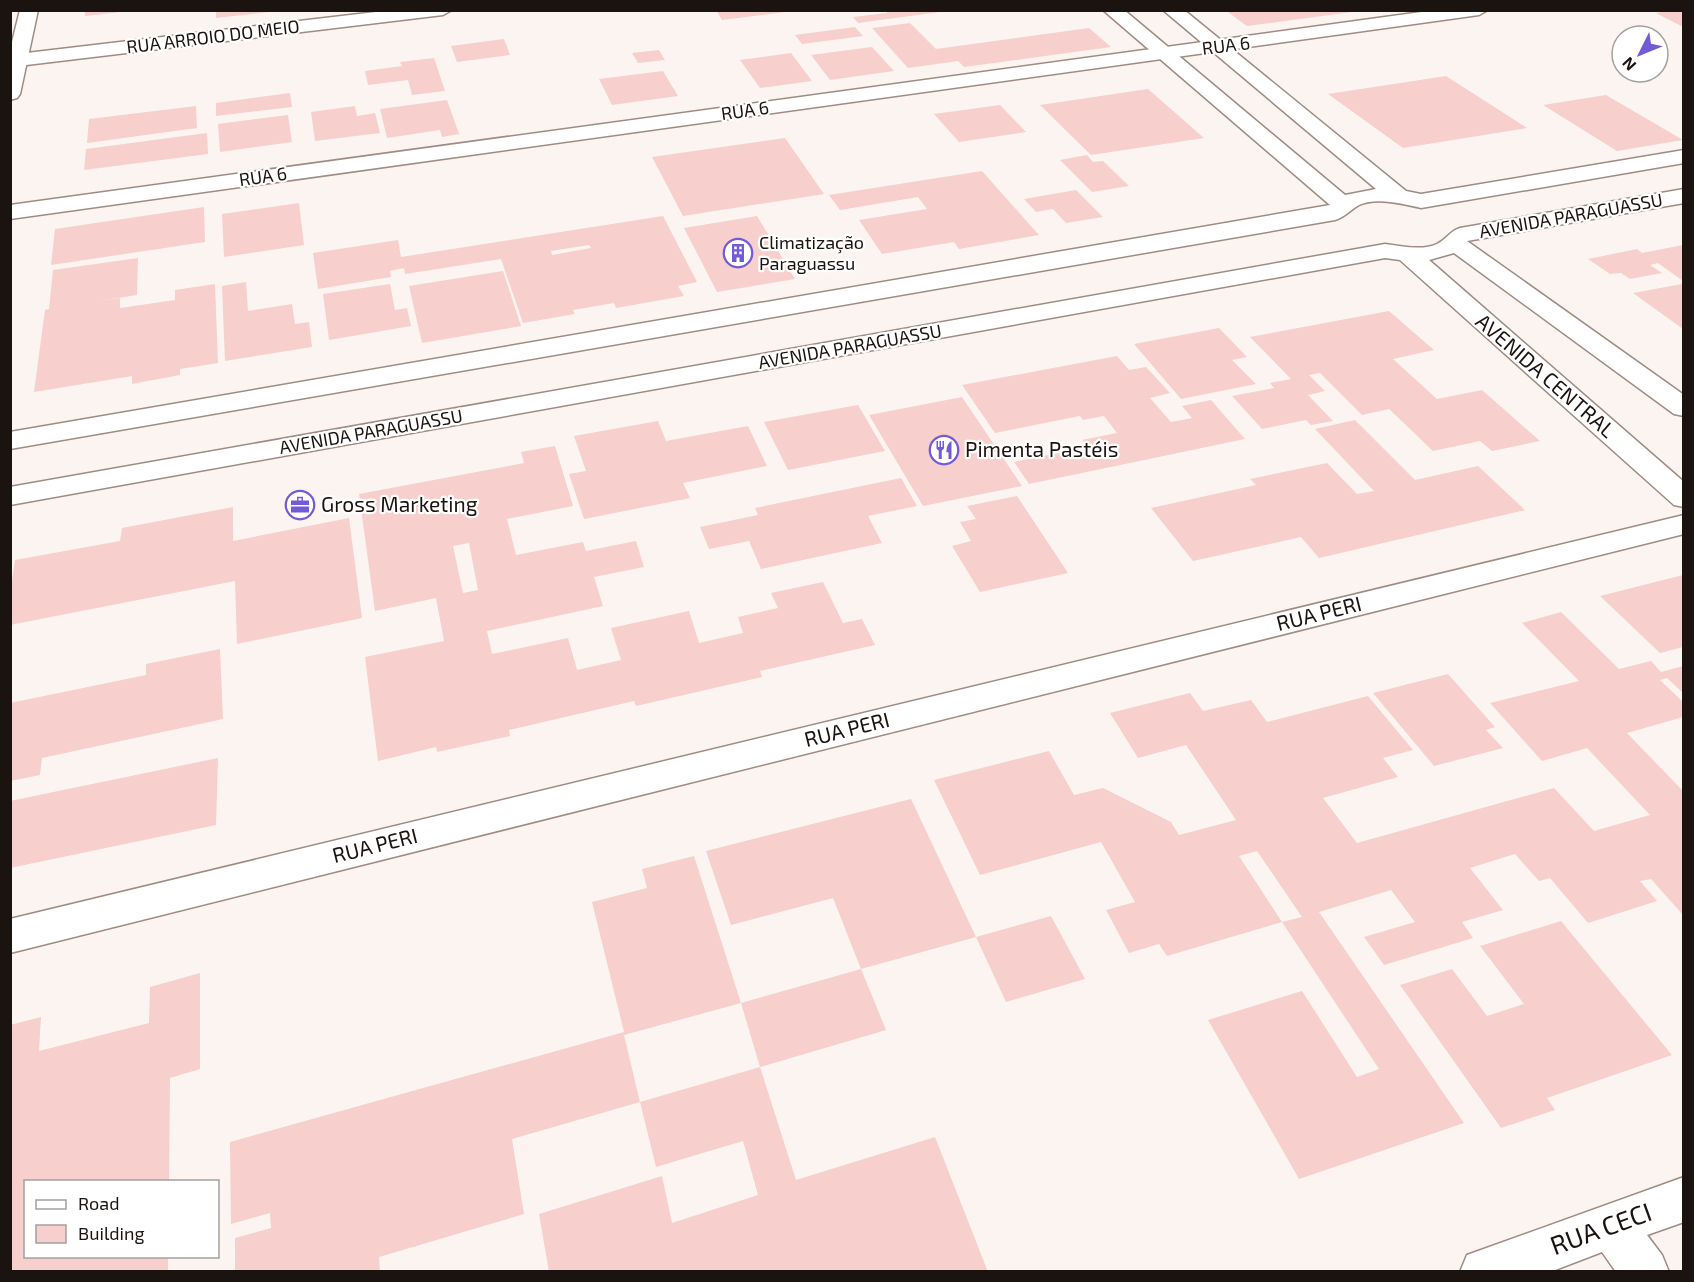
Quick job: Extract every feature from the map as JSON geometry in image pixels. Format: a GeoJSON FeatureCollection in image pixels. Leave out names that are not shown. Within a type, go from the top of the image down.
{"type":"FeatureCollection","features":[{"type":"Feature","properties":{"kind":"main road"},"geometry":{"type":"LineString","coordinates":[[10,94],[18,60],[17,35],[29,10]]}},
{"type":"Feature","properties":{"kind":"main road","name":"RUA ARROIO DO MEIO"},"geometry":{"type":"LineString","coordinates":[[18,60],[443,10]]}},
{"type":"Feature","properties":{"kind":"main road","name":"AVENIDA CENTRAL"},"geometry":{"type":"LineString","coordinates":[[1112,10],[1166,54],[1339,209],[1336,221],[1347,234],[1367,245],[1395,252],[1683,498]]}},
{"type":"Feature","properties":{"kind":"main road"},"geometry":{"type":"LineString","coordinates":[[1172,10],[1220,47],[1398,196]]}},
{"type":"Feature","properties":{"kind":"main road","name":"RUA 6"},"geometry":{"type":"LineString","coordinates":[[10,212],[1479,10]]}},
{"type":"Feature","properties":{"kind":"main road","name":"AVENIDA PARAGUASSU"},"geometry":{"type":"LineString","coordinates":[[10,496],[771,336],[1339,209],[1356,198],[1376,195],[1398,196],[1421,201],[1683,156]]}},
{"type":"Feature","properties":{"kind":"main road","name":"AVENIDA PARAGUASSU"},"geometry":{"type":"LineString","coordinates":[[10,441],[1395,252],[1426,253],[1443,250],[1458,239],[1683,196]]}},
{"type":"Feature","properties":{"kind":"main road"},"geometry":{"type":"LineString","coordinates":[[1421,201],[1435,206],[1455,220],[1460,228],[1458,239],[1683,408]]}},
{"type":"Feature","properties":{"kind":"main road","name":"RUA PERI"},"geometry":{"type":"LineString","coordinates":[[10,936],[1683,524]]}},
{"type":"Feature","properties":{"kind":"main road","name":"RUA CECI"},"geometry":{"type":"LineString","coordinates":[[1484,1272],[1683,1199]]}},
{"type":"Feature","properties":{"kind":"main road"},"geometry":{"type":"LineString","coordinates":[[1611,1225],[1645,1272]]}},
{"type":"Feature","properties":{"kind":"building"},"geometry":{"type":"Polygon","coordinates":[[[85,10],[121,10],[121,12],[85,16],[85,10]]]}},
{"type":"Feature","properties":{"kind":"building"},"geometry":{"type":"Polygon","coordinates":[[[216,10],[269,10],[269,12],[216,18],[216,10]]]}},
{"type":"Feature","properties":{"kind":"building"},"geometry":{"type":"Polygon","coordinates":[[[716,10],[786,10],[786,12],[722,20],[716,10]]]}},
{"type":"Feature","properties":{"kind":"building"},"geometry":{"type":"Polygon","coordinates":[[[885,10],[940,10],[940,12],[858,23],[853,17],[887,13],[885,10]]]}},
{"type":"Feature","properties":{"kind":"building"},"geometry":{"type":"Polygon","coordinates":[[[1225,10],[1352,10],[1352,12],[1247,26],[1225,10]]]}},
{"type":"Feature","properties":{"kind":"building"},"geometry":{"type":"Polygon","coordinates":[[[1683,10],[1683,27],[1656,13],[1683,10]]]}},
{"type":"Feature","properties":{"kind":"building"},"geometry":{"type":"Polygon","coordinates":[[[910,23],[936,49],[1089,28],[1111,47],[964,67],[958,61],[908,68],[872,28],[910,23]]]}},
{"type":"Feature","properties":{"kind":"building"},"geometry":{"type":"Polygon","coordinates":[[[855,27],[863,36],[802,44],[795,35],[855,27]]]}},
{"type":"Feature","properties":{"kind":"building"},"geometry":{"type":"Polygon","coordinates":[[[504,39],[510,55],[457,62],[451,46],[504,39]]]}},
{"type":"Feature","properties":{"kind":"building"},"geometry":{"type":"Polygon","coordinates":[[[872,47],[894,71],[830,80],[811,55],[872,47]]]}},
{"type":"Feature","properties":{"kind":"building"},"geometry":{"type":"Polygon","coordinates":[[[659,50],[665,60],[638,63],[632,53],[659,50]]]}},
{"type":"Feature","properties":{"kind":"building"},"geometry":{"type":"Polygon","coordinates":[[[791,53],[812,81],[760,88],[740,60],[791,53]]]}},
{"type":"Feature","properties":{"kind":"building"},"geometry":{"type":"Polygon","coordinates":[[[434,58],[445,91],[412,95],[408,80],[368,85],[365,71],[402,66],[400,62],[434,58]]]}},
{"type":"Feature","properties":{"kind":"building"},"geometry":{"type":"Polygon","coordinates":[[[663,71],[678,96],[612,105],[599,79],[663,71]]]}},
{"type":"Feature","properties":{"kind":"building"},"geometry":{"type":"Polygon","coordinates":[[[1446,76],[1527,128],[1403,148],[1328,94],[1446,76]]]}},
{"type":"Feature","properties":{"kind":"building"},"geometry":{"type":"Polygon","coordinates":[[[1148,89],[1204,138],[1091,155],[1040,105],[1148,89]]]}},
{"type":"Feature","properties":{"kind":"building"},"geometry":{"type":"Polygon","coordinates":[[[290,93],[292,107],[216,116],[216,103],[290,93]]]}},
{"type":"Feature","properties":{"kind":"building"},"geometry":{"type":"Polygon","coordinates":[[[1606,95],[1683,140],[1617,151],[1543,105],[1606,95]]]}},
{"type":"Feature","properties":{"kind":"building"},"geometry":{"type":"Polygon","coordinates":[[[447,100],[459,134],[442,137],[440,130],[387,138],[380,109],[447,100]]]}},
{"type":"Feature","properties":{"kind":"building"},"geometry":{"type":"Polygon","coordinates":[[[1000,105],[1026,132],[959,142],[934,114],[1000,105]]]}},
{"type":"Feature","properties":{"kind":"building"},"geometry":{"type":"Polygon","coordinates":[[[196,106],[197,128],[87,143],[89,119],[196,106]]]}},
{"type":"Feature","properties":{"kind":"building"},"geometry":{"type":"Polygon","coordinates":[[[355,106],[357,116],[375,113],[380,133],[315,141],[311,112],[355,106]]]}},
{"type":"Feature","properties":{"kind":"building"},"geometry":{"type":"Polygon","coordinates":[[[288,115],[292,142],[220,152],[218,124],[288,115]]]}},
{"type":"Feature","properties":{"kind":"building"},"geometry":{"type":"Polygon","coordinates":[[[207,133],[208,154],[84,170],[86,149],[207,133]]]}},
{"type":"Feature","properties":{"kind":"building"},"geometry":{"type":"Polygon","coordinates":[[[785,138],[824,194],[683,216],[652,157],[785,138]]]}},
{"type":"Feature","properties":{"kind":"building"},"geometry":{"type":"Polygon","coordinates":[[[1087,155],[1093,162],[1103,161],[1129,186],[1092,192],[1060,160],[1087,155]]]}},
{"type":"Feature","properties":{"kind":"building"},"geometry":{"type":"Polygon","coordinates":[[[982,171],[1039,235],[959,249],[954,242],[882,254],[859,220],[927,209],[918,197],[840,210],[829,195],[982,171]]]}},
{"type":"Feature","properties":{"kind":"building"},"geometry":{"type":"Polygon","coordinates":[[[1076,190],[1103,217],[1066,223],[1053,209],[1036,212],[1024,199],[1076,190]]]}},
{"type":"Feature","properties":{"kind":"building"},"geometry":{"type":"Polygon","coordinates":[[[299,203],[304,245],[224,257],[222,214],[299,203]]]}},
{"type":"Feature","properties":{"kind":"building"},"geometry":{"type":"Polygon","coordinates":[[[204,207],[205,242],[51,265],[55,229],[204,207]]]}},
{"type":"Feature","properties":{"kind":"building"},"geometry":{"type":"Polygon","coordinates":[[[663,216],[697,282],[678,286],[684,296],[616,308],[614,303],[573,310],[575,314],[523,323],[501,259],[405,274],[404,268],[390,271],[391,277],[318,289],[313,253],[398,240],[401,257],[663,216]],[[589,245],[551,251],[552,255],[591,248],[589,245]]]}},
{"type":"Feature","properties":{"kind":"building","name":"Climatização Paraguassu"},"geometry":{"type":"Polygon","coordinates":[[[757,216],[795,279],[717,292],[684,228],[757,216]]]}},
{"type":"Feature","properties":{"kind":"building"},"geometry":{"type":"Polygon","coordinates":[[[1683,245],[1683,281],[1658,263],[1650,265],[1662,273],[1630,279],[1621,273],[1610,274],[1588,259],[1637,249],[1642,253],[1683,245]]]}},
{"type":"Feature","properties":{"kind":"building"},"geometry":{"type":"Polygon","coordinates":[[[138,258],[137,295],[87,303],[120,298],[120,308],[175,300],[175,290],[215,284],[218,363],[180,369],[180,375],[132,384],[132,376],[34,392],[45,310],[49,309],[53,270],[138,258]]]}},
{"type":"Feature","properties":{"kind":"building"},"geometry":{"type":"Polygon","coordinates":[[[503,271],[521,326],[422,343],[409,286],[503,271]]]}},
{"type":"Feature","properties":{"kind":"building"},"geometry":{"type":"Polygon","coordinates":[[[246,282],[248,311],[292,304],[295,324],[309,322],[312,347],[225,361],[222,286],[246,282]]]}},
{"type":"Feature","properties":{"kind":"building"},"geometry":{"type":"Polygon","coordinates":[[[390,284],[395,310],[407,308],[411,326],[329,340],[323,294],[390,284]]]}},
{"type":"Feature","properties":{"kind":"building"},"geometry":{"type":"Polygon","coordinates":[[[1682,284],[1683,329],[1633,293],[1682,284]]]}},
{"type":"Feature","properties":{"kind":"building"},"geometry":{"type":"Polygon","coordinates":[[[1389,311],[1434,350],[1393,359],[1437,399],[1482,390],[1540,441],[1492,451],[1480,441],[1433,451],[1389,409],[1362,415],[1320,373],[1309,375],[1325,391],[1308,395],[1333,421],[1311,425],[1306,420],[1262,429],[1232,396],[1274,388],[1270,383],[1291,379],[1250,337],[1389,311]]]}},
{"type":"Feature","properties":{"kind":"building"},"geometry":{"type":"Polygon","coordinates":[[[1219,328],[1247,357],[1232,360],[1256,384],[1181,399],[1134,344],[1219,328]]]}},
{"type":"Feature","properties":{"kind":"building"},"geometry":{"type":"Polygon","coordinates":[[[1117,356],[1129,370],[1146,367],[1170,393],[1150,398],[1171,422],[1192,418],[1182,406],[1211,400],[1245,439],[1029,484],[1014,462],[1088,447],[1082,440],[1117,433],[1104,416],[1083,420],[1080,416],[995,433],[962,385],[1117,356]]]}},
{"type":"Feature","properties":{"kind":"building","name":"Pimenta Pastéis"},"geometry":{"type":"Polygon","coordinates":[[[962,397],[1022,486],[923,506],[869,415],[962,397]]]}},
{"type":"Feature","properties":{"kind":"building"},"geometry":{"type":"Polygon","coordinates":[[[858,405],[885,451],[788,470],[764,422],[858,405]]]}},
{"type":"Feature","properties":{"kind":"building"},"geometry":{"type":"Polygon","coordinates":[[[1355,420],[1415,480],[1478,466],[1525,510],[1319,558],[1301,537],[1193,561],[1151,508],[1256,485],[1250,479],[1327,463],[1357,494],[1374,491],[1315,429],[1355,420]]]}},
{"type":"Feature","properties":{"kind":"building"},"geometry":{"type":"Polygon","coordinates":[[[658,421],[666,441],[748,426],[767,466],[683,483],[690,498],[584,519],[569,474],[586,471],[574,436],[658,421]]]}},
{"type":"Feature","properties":{"kind":"building"},"geometry":{"type":"Polygon","coordinates":[[[555,446],[573,506],[507,519],[516,555],[583,542],[586,551],[636,541],[644,567],[594,577],[603,606],[487,631],[492,654],[568,638],[577,670],[621,660],[611,628],[689,611],[699,643],[743,633],[738,617],[778,608],[771,593],[823,582],[843,623],[862,619],[875,645],[760,671],[762,677],[636,706],[634,701],[509,730],[510,736],[437,752],[436,747],[378,761],[365,657],[444,641],[436,598],[375,611],[359,494],[524,463],[521,452],[555,446]],[[469,543],[453,546],[463,593],[478,590],[469,543]]]}},
{"type":"Feature","properties":{"kind":"building"},"geometry":{"type":"Polygon","coordinates":[[[901,478],[917,506],[868,516],[882,543],[761,569],[749,541],[709,549],[700,527],[758,515],[755,508],[901,478]]]}},
{"type":"Feature","properties":{"kind":"building"},"geometry":{"type":"Polygon","coordinates":[[[1017,496],[1068,573],[980,592],[952,546],[971,541],[960,522],[976,519],[967,506],[1017,496]]]}},
{"type":"Feature","properties":{"kind":"building"},"geometry":{"type":"Polygon","coordinates":[[[233,507],[233,541],[349,518],[362,618],[237,644],[235,581],[10,625],[10,595],[15,560],[120,541],[122,528],[233,507]]]}},
{"type":"Feature","properties":{"kind":"building"},"geometry":{"type":"Polygon","coordinates":[[[1683,575],[1683,647],[1660,653],[1600,596],[1683,575]]]}},
{"type":"Feature","properties":{"kind":"building"},"geometry":{"type":"Polygon","coordinates":[[[1561,612],[1619,669],[1651,661],[1661,672],[1683,666],[1683,693],[1667,678],[1660,680],[1683,702],[1683,717],[1627,733],[1683,791],[1683,915],[1651,879],[1640,881],[1657,901],[1588,923],[1550,878],[1539,881],[1515,854],[1470,868],[1503,910],[1462,922],[1473,938],[1384,965],[1364,937],[1415,922],[1391,890],[1319,912],[1464,1123],[1299,1179],[1208,1020],[1302,991],[1357,1077],[1379,1069],[1282,922],[1167,956],[1159,944],[1129,953],[1106,910],[1135,902],[1101,842],[980,875],[934,780],[1049,751],[1074,795],[1103,788],[1171,822],[1179,835],[1236,820],[1186,745],[1138,758],[1110,713],[1190,693],[1203,711],[1251,700],[1267,722],[1368,696],[1413,750],[1383,758],[1398,777],[1323,798],[1357,843],[1554,788],[1594,831],[1650,815],[1587,748],[1542,761],[1490,703],[1579,681],[1522,623],[1561,612]],[[1257,851],[1239,856],[1282,922],[1302,917],[1257,851]]]}},
{"type":"Feature","properties":{"kind":"building"},"geometry":{"type":"Polygon","coordinates":[[[220,649],[223,719],[42,758],[40,775],[10,781],[10,703],[146,675],[146,664],[220,649]]]}},
{"type":"Feature","properties":{"kind":"building"},"geometry":{"type":"Polygon","coordinates":[[[1448,674],[1495,727],[1486,730],[1503,748],[1434,766],[1373,693],[1448,674]]]}},
{"type":"Feature","properties":{"kind":"building"},"geometry":{"type":"Polygon","coordinates":[[[218,758],[216,825],[10,868],[10,801],[218,758]]]}},
{"type":"Feature","properties":{"kind":"building"},"geometry":{"type":"Polygon","coordinates":[[[911,799],[976,937],[861,969],[833,898],[731,925],[706,851],[911,799]]]}},
{"type":"Feature","properties":{"kind":"building"},"geometry":{"type":"Polygon","coordinates":[[[694,856],[741,1003],[624,1035],[640,1102],[512,1139],[524,1214],[379,1257],[380,1272],[235,1272],[235,1238],[271,1228],[270,1213],[231,1224],[230,1142],[624,1032],[592,902],[647,888],[642,869],[694,856]]]}},
{"type":"Feature","properties":{"kind":"building"},"geometry":{"type":"Polygon","coordinates":[[[1051,916],[1085,979],[1006,1002],[976,937],[1051,916]]]}},
{"type":"Feature","properties":{"kind":"building"},"geometry":{"type":"Polygon","coordinates":[[[1561,921],[1672,1055],[1547,1098],[1555,1110],[1501,1128],[1400,985],[1452,969],[1487,1016],[1524,1004],[1480,946],[1561,921]]]}},
{"type":"Feature","properties":{"kind":"building"},"geometry":{"type":"Polygon","coordinates":[[[861,969],[886,1030],[760,1067],[741,1003],[861,969]]]}},
{"type":"Feature","properties":{"kind":"building"},"geometry":{"type":"Polygon","coordinates":[[[200,973],[200,1069],[170,1078],[169,1180],[24,1180],[24,1258],[168,1258],[168,1272],[10,1272],[10,1025],[41,1017],[39,1051],[149,1023],[150,987],[200,973]]]}},
{"type":"Feature","properties":{"kind":"building"},"geometry":{"type":"Polygon","coordinates":[[[760,1067],[796,1180],[935,1137],[988,1272],[549,1272],[539,1214],[662,1176],[672,1223],[758,1195],[743,1141],[656,1167],[640,1102],[760,1067]]]}},
{"type":"Feature","properties":{"kind":"place","name":"Climatização Paraguassu"},"geometry":{"type":"Point","coordinates":[738,253]}},
{"type":"Feature","properties":{"kind":"place","name":"Pimenta Pastéis"},"geometry":{"type":"Point","coordinates":[944,450]}},
{"type":"Feature","properties":{"kind":"place","name":"Gross Marketing"},"geometry":{"type":"Point","coordinates":[300,505]}}]}
